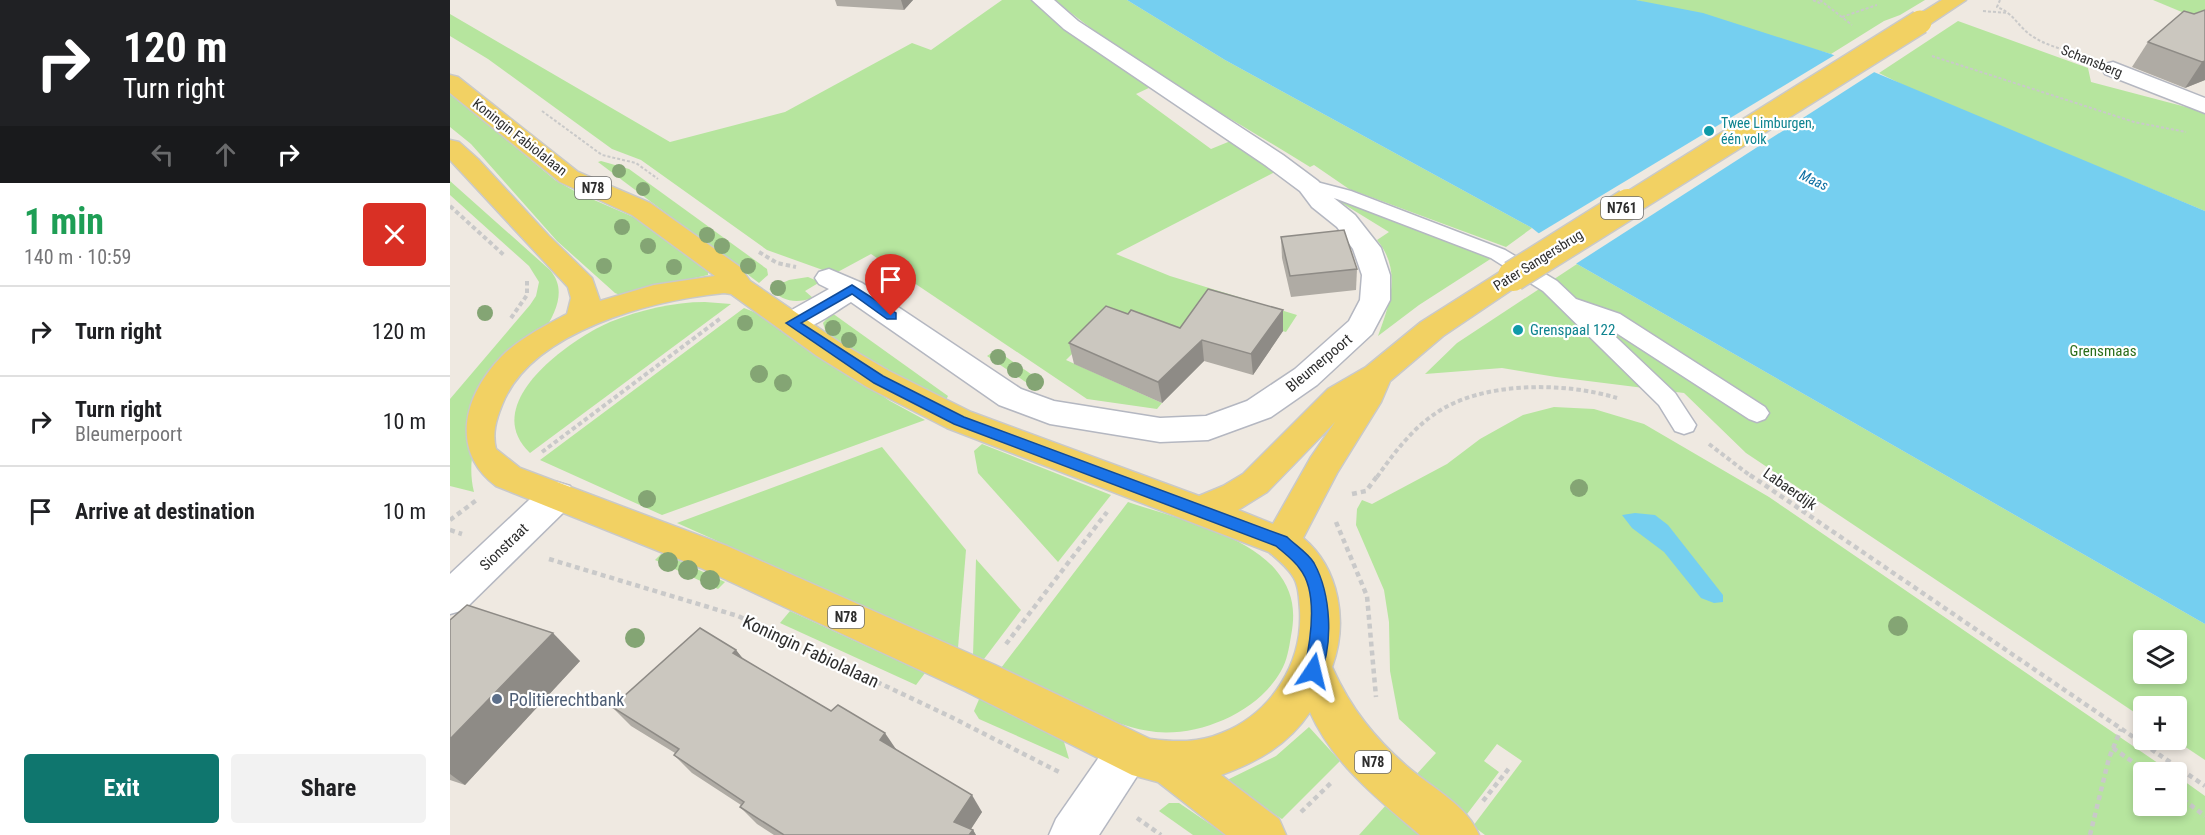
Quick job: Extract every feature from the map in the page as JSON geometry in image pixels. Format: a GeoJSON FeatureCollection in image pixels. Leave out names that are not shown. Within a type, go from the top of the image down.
{"type":"FeatureCollection","features":[{"type":"Feature","properties":{"kind":"main road","name":"Pater Sangersbrug"},"geometry":{"type":"LineString","coordinates":[[1202,510],[1236,496],[1255,483],[1339,397],[1377,375],[1432,329],[1513,276],[1956,0]]}},
{"type":"Feature","properties":{"kind":"main road","name":"Koningin Fabiolalaan"},"geometry":{"type":"LineString","coordinates":[[450,82],[569,177],[641,209],[730,273],[734,300]]}},
{"type":"Feature","properties":{"kind":"main road"},"geometry":{"type":"LineString","coordinates":[[450,147],[469,164],[582,284],[586,298],[582,318]]}},
{"type":"Feature","properties":{"kind":"main road","name":"N78"},"geometry":{"type":"LineString","coordinates":[[1172,766],[1228,753],[1253,740],[1281,718],[1298,698],[1313,671],[1320,634],[1316,586],[1307,565],[1282,542],[959,420],[878,380],[792,323],[734,300],[724,284],[687,288],[642,297],[582,318],[534,347],[509,369],[490,392],[482,409],[478,430],[478,450],[488,466],[557,496],[714,557],[980,678],[1128,752],[1172,766],[1278,828]]}},
{"type":"Feature","properties":{"kind":"main road","name":"Pater Sangersbrug"},"geometry":{"type":"LineString","coordinates":[[1282,542],[1323,466],[1365,402],[1377,375]]}},
{"type":"Feature","properties":{"kind":"main road","name":"N78"},"geometry":{"type":"LineString","coordinates":[[1313,671],[1327,704],[1341,728],[1362,753],[1456,835]]}},
{"type":"Feature","properties":{"kind":"street","name":"Bleumerpoort"},"geometry":{"type":"LineString","coordinates":[[792,323],[840,283],[997,391],[1024,404],[1066,416],[1160,430],[1208,428],[1259,409],[1282,395],[1350,339],[1370,312],[1377,288],[1373,262],[1358,233],[1321,201],[1309,186],[1071,25],[1042,0]]}},
{"type":"Feature","properties":{"kind":"street","name":"Schansberg"},"geometry":{"type":"LineString","coordinates":[[2113,69],[2205,105]]}},
{"type":"Feature","properties":{"kind":"street","name":"Sionstraat"},"geometry":{"type":"LineString","coordinates":[[450,598],[557,496]]}},
{"type":"Feature","properties":{"kind":"street"},"geometry":{"type":"LineString","coordinates":[[1072,835],[1128,752]]}},
{"type":"Feature","properties":{"kind":"lane"},"geometry":{"type":"LineString","coordinates":[[1309,186],[1344,195],[1498,254],[1550,286],[1667,399],[1684,425]]}},
{"type":"Feature","properties":{"kind":"lane"},"geometry":{"type":"LineString","coordinates":[[1565,300],[1612,320],[1757,413]]}},
{"type":"Feature","properties":{"kind":"path"},"geometry":{"type":"LineString","coordinates":[[1813,0],[1828,7]]}},
{"type":"Feature","properties":{"kind":"path"},"geometry":{"type":"LineString","coordinates":[[1820,0],[1857,29]]}},
{"type":"Feature","properties":{"kind":"path","name":"Schansberg"},"geometry":{"type":"LineString","coordinates":[[2000,0],[1997,7],[2012,13],[2019,28],[2028,35],[2113,69]]}},
{"type":"Feature","properties":{"kind":"path"},"geometry":{"type":"LineString","coordinates":[[1841,17],[1882,4]]}},
{"type":"Feature","properties":{"kind":"path"},"geometry":{"type":"LineString","coordinates":[[1981,11],[2012,13]]}},
{"type":"Feature","properties":{"kind":"path"},"geometry":{"type":"LineString","coordinates":[[1924,53],[2134,122],[2194,133]]}},
{"type":"Feature","properties":{"kind":"path"},"geometry":{"type":"LineString","coordinates":[[538,108],[602,155],[636,164]]}},
{"type":"Feature","properties":{"kind":"path"},"geometry":{"type":"LineString","coordinates":[[450,206],[506,257]]}},
{"type":"Feature","properties":{"kind":"path"},"geometry":{"type":"LineString","coordinates":[[508,322],[522,305],[528,292],[528,281],[522,272]]}},
{"type":"Feature","properties":{"kind":"path"},"geometry":{"type":"LineString","coordinates":[[534,458],[734,300]]}},
{"type":"Feature","properties":{"kind":"path"},"geometry":{"type":"LineString","coordinates":[[1345,496],[1366,491],[1421,423],[1446,406],[1504,391],[1533,388],[1574,387],[1622,400]]}},
{"type":"Feature","properties":{"kind":"path","name":"Labaerdijk"},"geometry":{"type":"LineString","coordinates":[[1684,425],[1757,481],[2205,786]]}},
{"type":"Feature","properties":{"kind":"path"},"geometry":{"type":"LineString","coordinates":[[951,717],[1130,483]]}},
{"type":"Feature","properties":{"kind":"path"},"geometry":{"type":"LineString","coordinates":[[450,520],[481,496]]}},
{"type":"Feature","properties":{"kind":"path","name":"Koningin Fabiolalaan"},"geometry":{"type":"LineString","coordinates":[[507,546],[724,610],[951,717],[1101,793]]}},
{"type":"Feature","properties":{"kind":"path"},"geometry":{"type":"LineString","coordinates":[[2090,835],[2113,748],[2121,729]]}},
{"type":"Feature","properties":{"kind":"path"},"geometry":{"type":"LineString","coordinates":[[2113,748],[2133,762]]}},
{"type":"Feature","properties":{"kind":"path"},"geometry":{"type":"LineString","coordinates":[[1278,828],[1362,753]]}},
{"type":"Feature","properties":{"kind":"path"},"geometry":{"type":"LineString","coordinates":[[2187,802],[2205,816]]}},
{"type":"Feature","properties":{"kind":"green space"},"geometry":{"type":"Polygon","coordinates":[[[1002,0],[1034,0],[1153,86],[1136,94],[1211,149],[1233,140],[1275,172],[1116,254],[1170,276],[1297,315],[1286,332],[1211,310],[1183,348],[1083,343],[1066,360],[1162,403],[1157,409],[1087,399],[871,254],[834,274],[767,250],[641,160],[612,149],[488,59],[450,36],[450,14],[670,142],[785,112],[912,43],[931,50],[1002,0]]]}},
{"type":"Feature","properties":{"kind":"green space"},"geometry":{"type":"Polygon","coordinates":[[[1055,0],[1127,0],[1225,60],[1532,228],[1506,247],[1349,189],[1314,165],[1310,167],[1147,67],[1055,0]]]}},
{"type":"Feature","properties":{"kind":"green space"},"geometry":{"type":"Polygon","coordinates":[[[1636,0],[1925,0],[1900,15],[1884,21],[1831,54],[1636,0]]]}},
{"type":"Feature","properties":{"kind":"green space"},"geometry":{"type":"Polygon","coordinates":[[[2153,0],[2205,0],[2205,19],[2201,20],[2153,0]]]}},
{"type":"Feature","properties":{"kind":"green space"},"geometry":{"type":"Polygon","coordinates":[[[1958,21],[2088,68],[2091,82],[2205,112],[2205,211],[1921,94],[1879,73],[1958,21]]]}},
{"type":"Feature","properties":{"kind":"green space"},"geometry":{"type":"Polygon","coordinates":[[[450,93],[555,180],[578,193],[638,219],[708,272],[708,275],[620,295],[615,293],[557,241],[471,144],[450,127],[450,93]]]}},
{"type":"Feature","properties":{"kind":"green space"},"geometry":{"type":"Polygon","coordinates":[[[598,162],[629,169],[767,269],[768,275],[759,283],[598,162]]]}},
{"type":"Feature","properties":{"kind":"green space"},"geometry":{"type":"Polygon","coordinates":[[[450,181],[550,270],[559,291],[554,313],[499,394],[482,425],[472,457],[474,492],[450,486],[450,399],[530,305],[536,296],[539,282],[529,266],[450,195],[450,181]]]}},
{"type":"Feature","properties":{"kind":"green space"},"geometry":{"type":"Polygon","coordinates":[[[1332,197],[1492,258],[1419,305],[1378,336],[1390,299],[1391,275],[1385,251],[1377,240],[1389,232],[1332,197]]]}},
{"type":"Feature","properties":{"kind":"green space"},"geometry":{"type":"Polygon","coordinates":[[[1577,264],[2205,624],[2205,760],[2187,748],[2187,696],[2133,696],[2133,711],[1746,453],[1684,393],[1502,368],[1425,374],[1457,343],[1577,264]]]}},
{"type":"Feature","properties":{"kind":"green space"},"geometry":{"type":"Polygon","coordinates":[[[808,277],[820,282],[805,291],[813,298],[800,301],[790,300],[769,289],[789,280],[808,277]]]}},
{"type":"Feature","properties":{"kind":"green space"},"geometry":{"type":"Polygon","coordinates":[[[705,302],[731,304],[530,453],[517,434],[515,414],[522,395],[535,376],[553,358],[573,343],[610,322],[645,310],[705,302]]]}},
{"type":"Feature","properties":{"kind":"green space"},"geometry":{"type":"Polygon","coordinates":[[[744,308],[759,314],[890,401],[925,420],[662,515],[540,460],[744,308]]]}},
{"type":"Feature","properties":{"kind":"green space"},"geometry":{"type":"Polygon","coordinates":[[[832,313],[948,396],[946,400],[876,364],[826,333],[823,323],[832,313]]]}},
{"type":"Feature","properties":{"kind":"green space"},"geometry":{"type":"Polygon","coordinates":[[[996,350],[1044,383],[1036,389],[987,356],[996,350]]]}},
{"type":"Feature","properties":{"kind":"green space"},"geometry":{"type":"Polygon","coordinates":[[[1554,407],[1594,409],[1644,424],[1769,497],[2133,746],[2133,750],[2139,750],[2156,762],[2133,762],[2133,816],[2187,816],[2187,783],[2205,796],[2205,835],[1485,835],[1473,826],[1522,761],[1497,744],[1484,761],[1499,772],[1464,818],[1414,777],[1436,753],[1399,719],[1390,671],[1389,622],[1384,590],[1356,525],[1357,509],[1362,500],[1372,504],[1447,464],[1480,439],[1523,415],[1554,407]]]}},
{"type":"Feature","properties":{"kind":"green space"},"geometry":{"type":"Polygon","coordinates":[[[982,444],[1111,495],[1058,562],[978,473],[974,451],[982,444]]]}},
{"type":"Feature","properties":{"kind":"green space"},"geometry":{"type":"Polygon","coordinates":[[[882,447],[966,550],[958,648],[677,523],[882,447]]]}},
{"type":"Feature","properties":{"kind":"green space"},"geometry":{"type":"Polygon","coordinates":[[[1128,502],[1186,520],[1245,545],[1262,556],[1286,585],[1292,601],[1293,618],[1289,650],[1283,667],[1271,686],[1258,698],[1227,718],[1191,730],[1156,732],[1137,729],[1098,715],[1001,668],[1128,502]]]}},
{"type":"Feature","properties":{"kind":"green space"},"geometry":{"type":"Polygon","coordinates":[[[662,553],[725,582],[718,589],[655,560],[662,553]]]}},
{"type":"Feature","properties":{"kind":"green space"},"geometry":{"type":"Polygon","coordinates":[[[976,559],[1021,610],[984,659],[973,655],[976,559]]]}},
{"type":"Feature","properties":{"kind":"green space"},"geometry":{"type":"Polygon","coordinates":[[[790,611],[925,673],[916,685],[780,623],[790,611]]]}},
{"type":"Feature","properties":{"kind":"green space"},"geometry":{"type":"Polygon","coordinates":[[[980,697],[1062,735],[1069,759],[979,719],[974,711],[980,697]]]}},
{"type":"Feature","properties":{"kind":"green space"},"geometry":{"type":"Polygon","coordinates":[[[1309,727],[1340,761],[1282,819],[1223,782],[1276,756],[1309,727]]]}},
{"type":"Feature","properties":{"kind":"green space"},"geometry":{"type":"Polygon","coordinates":[[[1169,803],[1179,803],[1226,835],[1193,835],[1159,811],[1169,803]]]}},
{"type":"Feature","properties":{"kind":"green space"},"geometry":{"type":"Polygon","coordinates":[[[1387,804],[1425,835],[1359,835],[1387,804]]]}},
{"type":"Feature","properties":{"kind":"water","name":"Grensmaas"},"geometry":{"type":"Polygon","coordinates":[[[1127,0],[1636,0],[1703,13],[1831,54],[2205,211],[2205,624],[1577,264],[1532,228],[1225,60],[1127,0]]]}},
{"type":"Feature","properties":{"kind":"water"},"geometry":{"type":"Polygon","coordinates":[[[1635,513],[1655,515],[1668,525],[1723,595],[1723,602],[1714,603],[1701,598],[1664,552],[1632,528],[1622,515],[1635,513]]]}},
{"type":"Feature","properties":{"kind":"pier"},"geometry":{"type":"Polygon","coordinates":[[[1838,53],[1879,69],[1574,265],[1536,235],[1838,53]]]}},
{"type":"Feature","properties":{"kind":"building"},"geometry":{"type":"Polygon","coordinates":[[[2205,10],[2205,61],[2202,62],[2148,42],[2184,11],[2194,14],[2205,10]]]}},
{"type":"Feature","properties":{"kind":"building"},"geometry":{"type":"Polygon","coordinates":[[[1344,230],[1357,269],[1290,276],[1281,237],[1344,230]]]}},
{"type":"Feature","properties":{"kind":"building"},"geometry":{"type":"Polygon","coordinates":[[[1208,289],[1283,310],[1251,354],[1202,340],[1158,382],[1069,343],[1106,306],[1128,314],[1131,310],[1180,328],[1208,289]]]}},
{"type":"Feature","properties":{"kind":"building"},"geometry":{"type":"Polygon","coordinates":[[[467,605],[553,633],[450,739],[450,620],[467,605]]]}},
{"type":"Feature","properties":{"kind":"building"},"geometry":{"type":"Polygon","coordinates":[[[700,628],[736,650],[733,653],[831,711],[838,705],[885,733],[880,740],[972,795],[954,822],[973,830],[969,835],[784,835],[740,807],[744,802],[674,755],[679,749],[612,707],[700,628]]]}},
{"type":"Feature","properties":{"kind":"place","name":"Twee Limburgen, één volk"},"geometry":{"type":"Point","coordinates":[1709,131]}},
{"type":"Feature","properties":{"kind":"place","name":"Grenspaal 122"},"geometry":{"type":"Point","coordinates":[1518,330]}},
{"type":"Feature","properties":{"kind":"place","name":"Politierechtbank"},"geometry":{"type":"Point","coordinates":[497,699]}},
{"type":"Feature","properties":{"kind":"route"},"geometry":{"type":"LineString","coordinates":[[891,316],[852,289],[792,323],[878,380],[959,420],[1282,542],[1307,565],[1316,586],[1320,611],[1320,634],[1313,671]]}},
{"type":"Feature","properties":{"kind":"water label","name":"Maas"},"geometry":{"type":"Point","coordinates":[1814,180]}}]}
